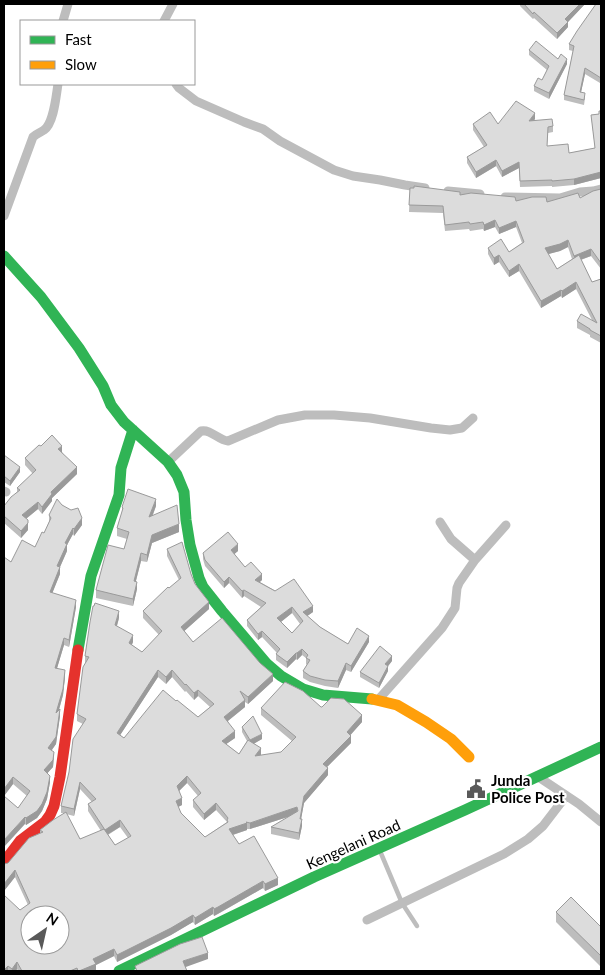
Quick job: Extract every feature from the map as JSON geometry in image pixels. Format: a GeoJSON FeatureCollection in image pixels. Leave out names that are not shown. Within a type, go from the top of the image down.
{"type":"FeatureCollection","features":[{"type":"Feature","properties":{"kind":"street"},"geometry":{"type":"LineString","coordinates":[[63,20],[68,4]]}},
{"type":"Feature","properties":{"kind":"street"},"geometry":{"type":"LineString","coordinates":[[165,20],[173,4]]}},
{"type":"Feature","properties":{"kind":"street"},"geometry":{"type":"LineString","coordinates":[[4,216],[33,137],[44,130],[51,118],[58,85]]}},
{"type":"Feature","properties":{"kind":"street"},"geometry":{"type":"LineString","coordinates":[[177,85],[196,101],[263,129],[280,141],[334,170],[353,176],[405,186],[495,196],[560,198],[580,192],[601,189]]}},
{"type":"Feature","properties":{"kind":"street"},"geometry":{"type":"LineString","coordinates":[[4,256],[47,304],[79,348],[103,386],[111,405],[124,422],[168,462],[177,475],[184,492],[190,545],[201,582],[222,611],[267,664],[281,676],[303,689],[323,695],[378,700],[397,705],[451,739],[469,757]]}},
{"type":"Feature","properties":{"kind":"street"},"geometry":{"type":"LineString","coordinates":[[168,462],[202,431],[209,431],[228,441],[278,420],[305,415],[370,418],[450,430],[462,428],[473,418]]}},
{"type":"Feature","properties":{"kind":"street"},"geometry":{"type":"LineString","coordinates":[[4,862],[25,837],[41,826],[49,816],[55,800],[60,777],[81,627],[91,576],[120,495],[121,468],[133,430]]}},
{"type":"Feature","properties":{"kind":"street"},"geometry":{"type":"LineString","coordinates":[[440,522],[451,539],[475,560]]}},
{"type":"Feature","properties":{"kind":"street"},"geometry":{"type":"LineString","coordinates":[[378,700],[442,628],[456,604],[458,585],[475,560],[506,525]]}},
{"type":"Feature","properties":{"kind":"street","name":"Kengelani Road"},"geometry":{"type":"LineString","coordinates":[[119,971],[266,900],[601,747]]}},
{"type":"Feature","properties":{"kind":"street"},"geometry":{"type":"LineString","coordinates":[[537,776],[579,804],[601,822]]}},
{"type":"Feature","properties":{"kind":"street"},"geometry":{"type":"LineString","coordinates":[[367,920],[504,854],[528,840],[544,826],[566,796]]}},
{"type":"Feature","properties":{"kind":"lane"},"geometry":{"type":"LineString","coordinates":[[379,848],[402,903],[417,926]]}},
{"type":"Feature","properties":{"kind":"building"},"geometry":{"type":"Polygon","coordinates":[[[524,4],[580,4],[565,19],[568,22],[557,33],[534,12],[533,14],[524,4]]]}},
{"type":"Feature","properties":{"kind":"building"},"geometry":{"type":"Polygon","coordinates":[[[596,4],[601,4],[601,78],[585,68],[580,92],[585,93],[584,100],[564,95],[574,46],[569,44],[596,4]]]}},
{"type":"Feature","properties":{"kind":"building"},"geometry":{"type":"Polygon","coordinates":[[[536,41],[558,59],[561,54],[567,59],[549,93],[534,86],[538,78],[542,80],[549,66],[529,50],[536,41]]]}},
{"type":"Feature","properties":{"kind":"building"},"geometry":{"type":"Polygon","coordinates":[[[516,101],[535,113],[529,121],[552,119],[553,126],[548,127],[547,146],[568,144],[569,153],[595,148],[591,115],[599,114],[599,111],[601,111],[601,172],[574,179],[520,181],[519,162],[502,171],[496,160],[476,172],[467,157],[487,145],[473,124],[490,112],[498,124],[516,101]]]}},
{"type":"Feature","properties":{"kind":"building"},"geometry":{"type":"Polygon","coordinates":[[[414,186],[460,192],[460,195],[471,193],[515,197],[516,201],[532,197],[546,197],[547,202],[578,193],[580,198],[601,189],[601,263],[591,249],[574,256],[568,240],[545,248],[557,269],[579,255],[592,282],[601,279],[601,336],[577,321],[581,314],[597,323],[576,282],[541,301],[519,264],[509,271],[499,255],[494,258],[488,248],[501,239],[509,252],[524,242],[516,221],[499,228],[495,220],[484,225],[483,222],[470,224],[469,222],[445,225],[443,206],[409,205],[410,188],[414,188],[414,186]]]}},
{"type":"Feature","properties":{"kind":"building"},"geometry":{"type":"Polygon","coordinates":[[[52,435],[62,446],[58,449],[77,467],[51,492],[52,494],[42,507],[38,502],[22,515],[28,520],[28,523],[21,531],[4,516],[4,506],[20,490],[17,488],[36,470],[25,458],[52,435]]]}},
{"type":"Feature","properties":{"kind":"building"},"geometry":{"type":"Polygon","coordinates":[[[4,455],[20,467],[10,481],[4,476],[4,455]]]}},
{"type":"Feature","properties":{"kind":"building"},"geometry":{"type":"Polygon","coordinates":[[[128,489],[156,499],[149,517],[177,505],[179,524],[152,535],[147,555],[141,553],[134,581],[137,582],[133,599],[96,590],[108,545],[124,549],[129,532],[117,528],[128,489]]]}},
{"type":"Feature","properties":{"kind":"building"},"geometry":{"type":"Polygon","coordinates":[[[57,499],[62,505],[71,510],[78,508],[82,518],[73,528],[65,543],[67,544],[57,566],[60,567],[50,592],[76,600],[69,640],[64,638],[55,668],[65,670],[63,689],[56,713],[60,709],[56,737],[48,748],[54,752],[53,760],[44,770],[50,776],[47,792],[42,804],[37,811],[25,817],[4,840],[4,796],[18,808],[30,791],[13,777],[4,789],[4,557],[11,562],[22,540],[35,547],[51,518],[49,515],[57,499]]]}},
{"type":"Feature","properties":{"kind":"building"},"geometry":{"type":"Polygon","coordinates":[[[228,532],[238,544],[231,550],[245,567],[251,562],[262,574],[255,580],[275,591],[294,579],[313,606],[303,612],[320,627],[348,644],[357,628],[369,636],[351,666],[346,663],[338,681],[325,680],[310,676],[303,671],[310,660],[306,658],[308,655],[302,649],[287,662],[276,654],[280,649],[262,631],[258,634],[247,620],[266,603],[244,590],[242,591],[229,577],[224,582],[205,560],[203,553],[228,532]],[[292,607],[277,618],[292,633],[303,621],[292,607]]]}},
{"type":"Feature","properties":{"kind":"building"},"geometry":{"type":"Polygon","coordinates":[[[182,542],[195,584],[209,602],[181,627],[193,642],[222,618],[260,663],[273,674],[248,697],[240,691],[245,700],[224,717],[235,731],[222,741],[239,754],[248,740],[261,748],[255,756],[281,752],[296,737],[261,708],[285,682],[303,691],[321,707],[331,698],[344,699],[362,715],[347,732],[351,736],[323,764],[328,768],[304,796],[299,833],[271,827],[298,811],[297,807],[229,829],[239,844],[254,836],[278,878],[265,884],[263,881],[218,907],[214,909],[213,907],[195,918],[193,915],[117,955],[114,949],[93,959],[96,964],[79,971],[77,968],[70,971],[22,971],[17,962],[12,969],[8,966],[4,970],[4,895],[20,910],[20,955],[70,955],[70,905],[27,905],[30,903],[15,870],[4,884],[4,864],[8,863],[29,838],[43,832],[40,830],[66,812],[80,839],[104,829],[115,845],[131,836],[120,820],[105,830],[88,804],[96,799],[80,782],[74,809],[61,806],[69,772],[73,739],[86,719],[77,714],[83,667],[89,657],[85,656],[93,606],[95,603],[119,611],[115,625],[133,635],[129,643],[142,652],[162,631],[143,611],[168,587],[181,578],[167,549],[182,542]],[[158,670],[117,733],[124,738],[163,690],[198,717],[214,704],[198,690],[194,693],[172,670],[166,677],[158,670]],[[187,776],[177,786],[182,798],[176,801],[181,813],[205,837],[228,822],[228,818],[216,803],[204,814],[193,800],[201,793],[187,776]]]}},
{"type":"Feature","properties":{"kind":"building"},"geometry":{"type":"Polygon","coordinates":[[[380,646],[392,656],[385,664],[388,666],[379,683],[360,672],[380,646]]]}},
{"type":"Feature","properties":{"kind":"building"},"geometry":{"type":"Polygon","coordinates":[[[253,716],[262,734],[250,740],[242,727],[253,716]]]}},
{"type":"Feature","properties":{"kind":"building"},"geometry":{"type":"Polygon","coordinates":[[[571,897],[601,927],[601,956],[556,912],[571,897]]]}},
{"type":"Feature","properties":{"kind":"building"},"geometry":{"type":"Polygon","coordinates":[[[202,937],[208,953],[183,961],[187,971],[137,971],[135,966],[180,944],[202,937]]]}},
{"type":"Feature","properties":{"kind":"traffic: fast"},"geometry":{"type":"LineString","coordinates":[[4,256],[41,297],[79,348],[103,386],[111,405],[124,422],[168,462],[177,475],[184,492],[190,545],[199,578],[203,587],[222,611],[267,664],[281,676],[303,689],[323,695],[372,699]]}},
{"type":"Feature","properties":{"kind":"traffic: fast"},"geometry":{"type":"LineString","coordinates":[[78,650],[91,576],[119,495],[121,468],[133,430]]}},
{"type":"Feature","properties":{"kind":"traffic: fast"},"geometry":{"type":"LineString","coordinates":[[119,971],[314,877],[601,747]]}},
{"type":"Feature","properties":{"kind":"traffic: slow"},"geometry":{"type":"LineString","coordinates":[[372,699],[397,705],[426,722],[451,739],[469,757]]}},
{"type":"Feature","properties":{"kind":"traffic: jam"},"geometry":{"type":"LineString","coordinates":[[4,862],[20,841],[45,822],[54,806],[60,777],[78,650]]}},
{"type":"Feature","properties":{"kind":"place","name":"Junda Police Post"},"geometry":{"type":"Point","coordinates":[476,789]}}]}
